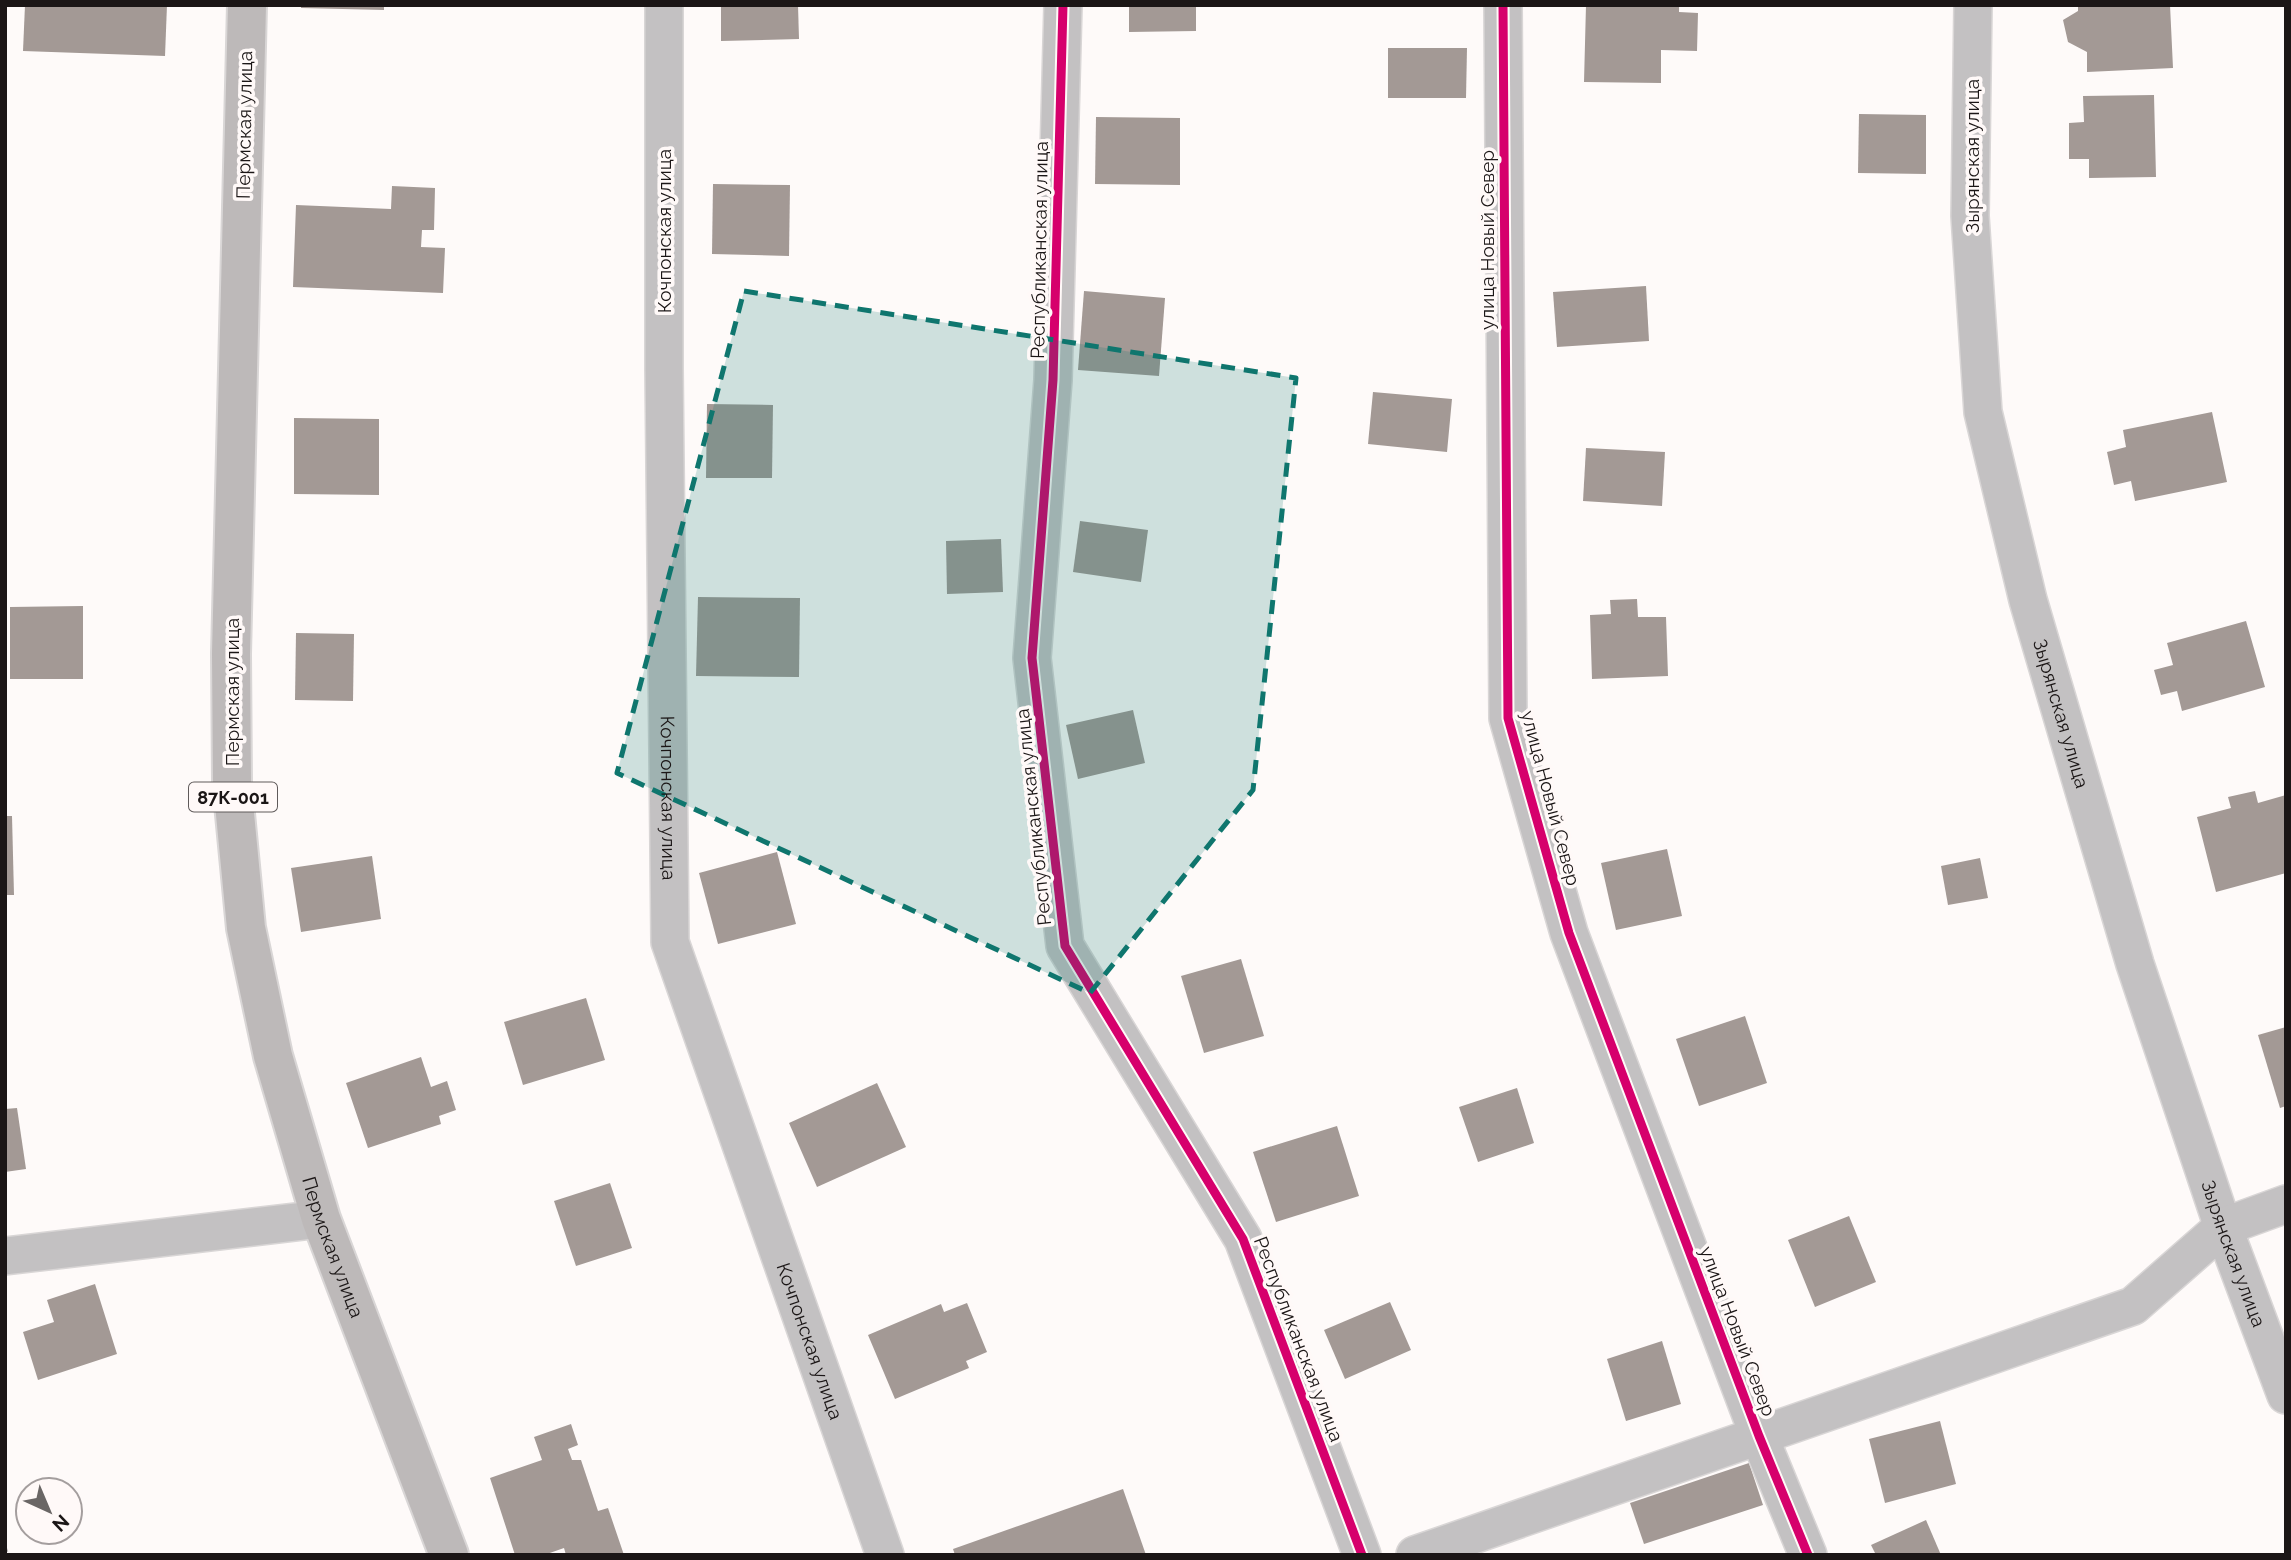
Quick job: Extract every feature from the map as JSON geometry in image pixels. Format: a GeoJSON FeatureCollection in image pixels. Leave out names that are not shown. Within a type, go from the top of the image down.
{"type":"FeatureCollection","features":[{"type":"Feature","properties":{"kind":"main road","name":"Пермская улица"},"geometry":{"type":"LineString","coordinates":[[247,5],[231,654],[232,783],[246,928],[272,1056],[321,1219],[449,1555]]}},
{"type":"Feature","properties":{"kind":"street","name":"Кочпонская улица"},"geometry":{"type":"LineString","coordinates":[[663,5],[670,942],[885,1555]]}},
{"type":"Feature","properties":{"kind":"street","name":"Республиканская улица"},"geometry":{"type":"LineString","coordinates":[[1063,5],[1054,380],[1032,658],[1065,946],[1243,1239],[1362,1555]]}},
{"type":"Feature","properties":{"kind":"street","name":"улица Новый Север"},"geometry":{"type":"LineString","coordinates":[[1503,5],[1508,718],[1569,933],[1759,1436],[1808,1555]]}},
{"type":"Feature","properties":{"kind":"street","name":"Зырянская улица"},"geometry":{"type":"LineString","coordinates":[[1973,5],[1970,216],[1983,412],[2028,600],[2123,925],[2223,1227],[2286,1395]]}},
{"type":"Feature","properties":{"kind":"street"},"geometry":{"type":"LineString","coordinates":[[1415,1555],[2133,1306],[2223,1227],[2286,1204]]}},
{"type":"Feature","properties":{"kind":"street"},"geometry":{"type":"LineString","coordinates":[[5,1256],[321,1219]]}},
{"type":"Feature","properties":{"kind":"path"},"geometry":{"type":"LineString","coordinates":[[5,1549],[7,1555]]}},
{"type":"Feature","properties":{"kind":"highlighted area"},"geometry":{"type":"Polygon","coordinates":[[[744,291],[1296,378],[1253,790],[1090,993],[617,773],[744,291]]]}},
{"type":"Feature","properties":{"kind":"building"},"geometry":{"type":"Polygon","coordinates":[[[25,5],[167,5],[165,56],[23,51],[25,5]]]}},
{"type":"Feature","properties":{"kind":"building"},"geometry":{"type":"Polygon","coordinates":[[[301,5],[384,5],[384,10],[301,8],[301,5]]]}},
{"type":"Feature","properties":{"kind":"building"},"geometry":{"type":"Polygon","coordinates":[[[721,5],[798,5],[799,39],[721,41],[721,5]]]}},
{"type":"Feature","properties":{"kind":"building"},"geometry":{"type":"Polygon","coordinates":[[[1129,5],[1196,5],[1196,31],[1129,32],[1129,5]]]}},
{"type":"Feature","properties":{"kind":"building"},"geometry":{"type":"Polygon","coordinates":[[[1586,5],[1679,5],[1679,12],[1698,13],[1697,51],[1661,50],[1661,83],[1584,82],[1586,5]]]}},
{"type":"Feature","properties":{"kind":"building"},"geometry":{"type":"Polygon","coordinates":[[[2078,5],[2170,5],[2173,68],[2087,72],[2087,52],[2068,42],[2063,20],[2078,11],[2078,5]]]}},
{"type":"Feature","properties":{"kind":"building"},"geometry":{"type":"Polygon","coordinates":[[[1388,48],[1467,48],[1466,98],[1388,98],[1388,48]]]}},
{"type":"Feature","properties":{"kind":"building"},"geometry":{"type":"Polygon","coordinates":[[[2154,95],[2156,177],[2089,178],[2089,159],[2069,159],[2069,123],[2084,122],[2083,96],[2154,95]]]}},
{"type":"Feature","properties":{"kind":"building"},"geometry":{"type":"Polygon","coordinates":[[[1859,114],[1926,115],[1926,174],[1858,173],[1859,114]]]}},
{"type":"Feature","properties":{"kind":"building"},"geometry":{"type":"Polygon","coordinates":[[[1096,117],[1180,118],[1180,185],[1095,184],[1096,117]]]}},
{"type":"Feature","properties":{"kind":"building"},"geometry":{"type":"Polygon","coordinates":[[[713,184],[790,185],[789,256],[712,254],[713,184]]]}},
{"type":"Feature","properties":{"kind":"building"},"geometry":{"type":"Polygon","coordinates":[[[392,186],[435,188],[434,230],[422,230],[421,247],[445,248],[443,293],[293,287],[296,205],[391,209],[392,186]]]}},
{"type":"Feature","properties":{"kind":"building"},"geometry":{"type":"Polygon","coordinates":[[[1646,286],[1649,341],[1557,347],[1553,292],[1646,286]]]}},
{"type":"Feature","properties":{"kind":"building"},"geometry":{"type":"Polygon","coordinates":[[[1084,291],[1165,298],[1159,376],[1078,370],[1084,291]]]}},
{"type":"Feature","properties":{"kind":"building"},"geometry":{"type":"Polygon","coordinates":[[[1373,392],[1452,399],[1447,452],[1368,444],[1373,392]]]}},
{"type":"Feature","properties":{"kind":"building"},"geometry":{"type":"Polygon","coordinates":[[[707,404],[773,405],[772,478],[706,478],[707,404]]]}},
{"type":"Feature","properties":{"kind":"building"},"geometry":{"type":"Polygon","coordinates":[[[2212,412],[2227,482],[2135,501],[2131,481],[2114,485],[2107,452],[2126,447],[2123,430],[2212,412]]]}},
{"type":"Feature","properties":{"kind":"building"},"geometry":{"type":"Polygon","coordinates":[[[294,418],[379,419],[379,495],[294,494],[294,418]]]}},
{"type":"Feature","properties":{"kind":"building"},"geometry":{"type":"Polygon","coordinates":[[[1586,448],[1665,452],[1662,506],[1583,501],[1586,448]]]}},
{"type":"Feature","properties":{"kind":"building"},"geometry":{"type":"Polygon","coordinates":[[[1080,521],[1148,530],[1141,582],[1073,572],[1080,521]]]}},
{"type":"Feature","properties":{"kind":"building"},"geometry":{"type":"Polygon","coordinates":[[[1001,539],[1003,592],[947,594],[946,541],[1001,539]]]}},
{"type":"Feature","properties":{"kind":"building"},"geometry":{"type":"Polygon","coordinates":[[[698,597],[800,598],[799,677],[696,676],[698,597]]]}},
{"type":"Feature","properties":{"kind":"building"},"geometry":{"type":"Polygon","coordinates":[[[1637,599],[1638,617],[1666,617],[1668,676],[1592,679],[1590,615],[1611,614],[1610,600],[1637,599]]]}},
{"type":"Feature","properties":{"kind":"building"},"geometry":{"type":"Polygon","coordinates":[[[83,606],[83,679],[10,679],[10,607],[83,606]]]}},
{"type":"Feature","properties":{"kind":"building"},"geometry":{"type":"Polygon","coordinates":[[[2246,621],[2265,687],[2182,711],[2177,691],[2161,695],[2154,670],[2173,665],[2167,643],[2246,621]]]}},
{"type":"Feature","properties":{"kind":"building"},"geometry":{"type":"Polygon","coordinates":[[[296,633],[354,634],[353,701],[295,700],[296,633]]]}},
{"type":"Feature","properties":{"kind":"building"},"geometry":{"type":"Polygon","coordinates":[[[1133,710],[1145,763],[1078,779],[1066,725],[1133,710]]]}},
{"type":"Feature","properties":{"kind":"building"},"geometry":{"type":"Polygon","coordinates":[[[2255,791],[2258,803],[2286,795],[2286,873],[2216,892],[2197,817],[2231,808],[2228,797],[2255,791]]]}},
{"type":"Feature","properties":{"kind":"building"},"geometry":{"type":"Polygon","coordinates":[[[5,816],[12,816],[14,895],[5,895],[5,816]]]}},
{"type":"Feature","properties":{"kind":"building"},"geometry":{"type":"Polygon","coordinates":[[[1667,849],[1682,916],[1616,930],[1601,863],[1667,849]]]}},
{"type":"Feature","properties":{"kind":"building"},"geometry":{"type":"Polygon","coordinates":[[[777,852],[796,924],[718,944],[699,873],[777,852]]]}},
{"type":"Feature","properties":{"kind":"building"},"geometry":{"type":"Polygon","coordinates":[[[372,856],[381,919],[301,932],[291,868],[372,856]]]}},
{"type":"Feature","properties":{"kind":"building"},"geometry":{"type":"Polygon","coordinates":[[[1980,858],[1988,898],[1948,905],[1941,866],[1980,858]]]}},
{"type":"Feature","properties":{"kind":"building"},"geometry":{"type":"Polygon","coordinates":[[[1241,959],[1264,1036],[1204,1053],[1181,976],[1241,959]]]}},
{"type":"Feature","properties":{"kind":"building"},"geometry":{"type":"Polygon","coordinates":[[[586,998],[605,1060],[523,1085],[504,1022],[586,998]]]}},
{"type":"Feature","properties":{"kind":"building"},"geometry":{"type":"Polygon","coordinates":[[[1745,1016],[1767,1083],[1699,1106],[1676,1039],[1745,1016]]]}},
{"type":"Feature","properties":{"kind":"building"},"geometry":{"type":"Polygon","coordinates":[[[2286,1027],[2286,1106],[2280,1108],[2258,1035],[2286,1027]]]}},
{"type":"Feature","properties":{"kind":"building"},"geometry":{"type":"Polygon","coordinates":[[[421,1057],[431,1087],[447,1081],[456,1110],[439,1116],[441,1124],[368,1148],[346,1083],[421,1057]]]}},
{"type":"Feature","properties":{"kind":"building"},"geometry":{"type":"Polygon","coordinates":[[[877,1083],[906,1147],[817,1187],[789,1123],[877,1083]]]}},
{"type":"Feature","properties":{"kind":"building"},"geometry":{"type":"Polygon","coordinates":[[[1517,1088],[1534,1143],[1478,1162],[1459,1107],[1517,1088]]]}},
{"type":"Feature","properties":{"kind":"building"},"geometry":{"type":"Polygon","coordinates":[[[17,1108],[26,1169],[5,1172],[5,1109],[17,1108]]]}},
{"type":"Feature","properties":{"kind":"building"},"geometry":{"type":"Polygon","coordinates":[[[1337,1126],[1359,1196],[1276,1222],[1253,1152],[1337,1126]]]}},
{"type":"Feature","properties":{"kind":"building"},"geometry":{"type":"Polygon","coordinates":[[[610,1183],[632,1248],[576,1266],[554,1201],[610,1183]]]}},
{"type":"Feature","properties":{"kind":"building"},"geometry":{"type":"Polygon","coordinates":[[[1849,1216],[1876,1282],[1815,1307],[1788,1240],[1849,1216]]]}},
{"type":"Feature","properties":{"kind":"building"},"geometry":{"type":"Polygon","coordinates":[[[95,1284],[117,1354],[38,1380],[23,1332],[54,1322],[47,1300],[95,1284]]]}},
{"type":"Feature","properties":{"kind":"building"},"geometry":{"type":"Polygon","coordinates":[[[1390,1302],[1411,1350],[1345,1379],[1324,1330],[1390,1302]]]}},
{"type":"Feature","properties":{"kind":"building"},"geometry":{"type":"Polygon","coordinates":[[[967,1303],[987,1352],[966,1361],[969,1368],[895,1399],[868,1335],[941,1304],[944,1312],[967,1303]]]}},
{"type":"Feature","properties":{"kind":"building"},"geometry":{"type":"Polygon","coordinates":[[[1662,1341],[1681,1404],[1626,1421],[1607,1359],[1662,1341]]]}},
{"type":"Feature","properties":{"kind":"building"},"geometry":{"type":"Polygon","coordinates":[[[1940,1421],[1956,1484],[1885,1503],[1869,1439],[1940,1421]]]}},
{"type":"Feature","properties":{"kind":"building"},"geometry":{"type":"Polygon","coordinates":[[[571,1424],[578,1445],[568,1449],[572,1460],[581,1460],[598,1511],[608,1508],[624,1555],[566,1555],[564,1548],[544,1555],[515,1555],[490,1478],[542,1460],[534,1437],[571,1424]]]}},
{"type":"Feature","properties":{"kind":"building"},"geometry":{"type":"Polygon","coordinates":[[[1749,1463],[1763,1505],[1644,1544],[1630,1503],[1749,1463]]]}},
{"type":"Feature","properties":{"kind":"building"},"geometry":{"type":"Polygon","coordinates":[[[1123,1489],[1146,1555],[955,1555],[953,1549],[1123,1489]]]}},
{"type":"Feature","properties":{"kind":"building"},"geometry":{"type":"Polygon","coordinates":[[[1926,1520],[1941,1555],[1876,1555],[1871,1545],[1926,1520]]]}},
{"type":"Feature","properties":{"kind":"cycle path"},"geometry":{"type":"LineString","coordinates":[[1063,5],[1053,380],[1032,658],[1065,946],[1243,1239],[1362,1555]]}},
{"type":"Feature","properties":{"kind":"cycle path"},"geometry":{"type":"LineString","coordinates":[[1503,5],[1508,718],[1569,933],[1759,1436],[1808,1555]]}}]}
